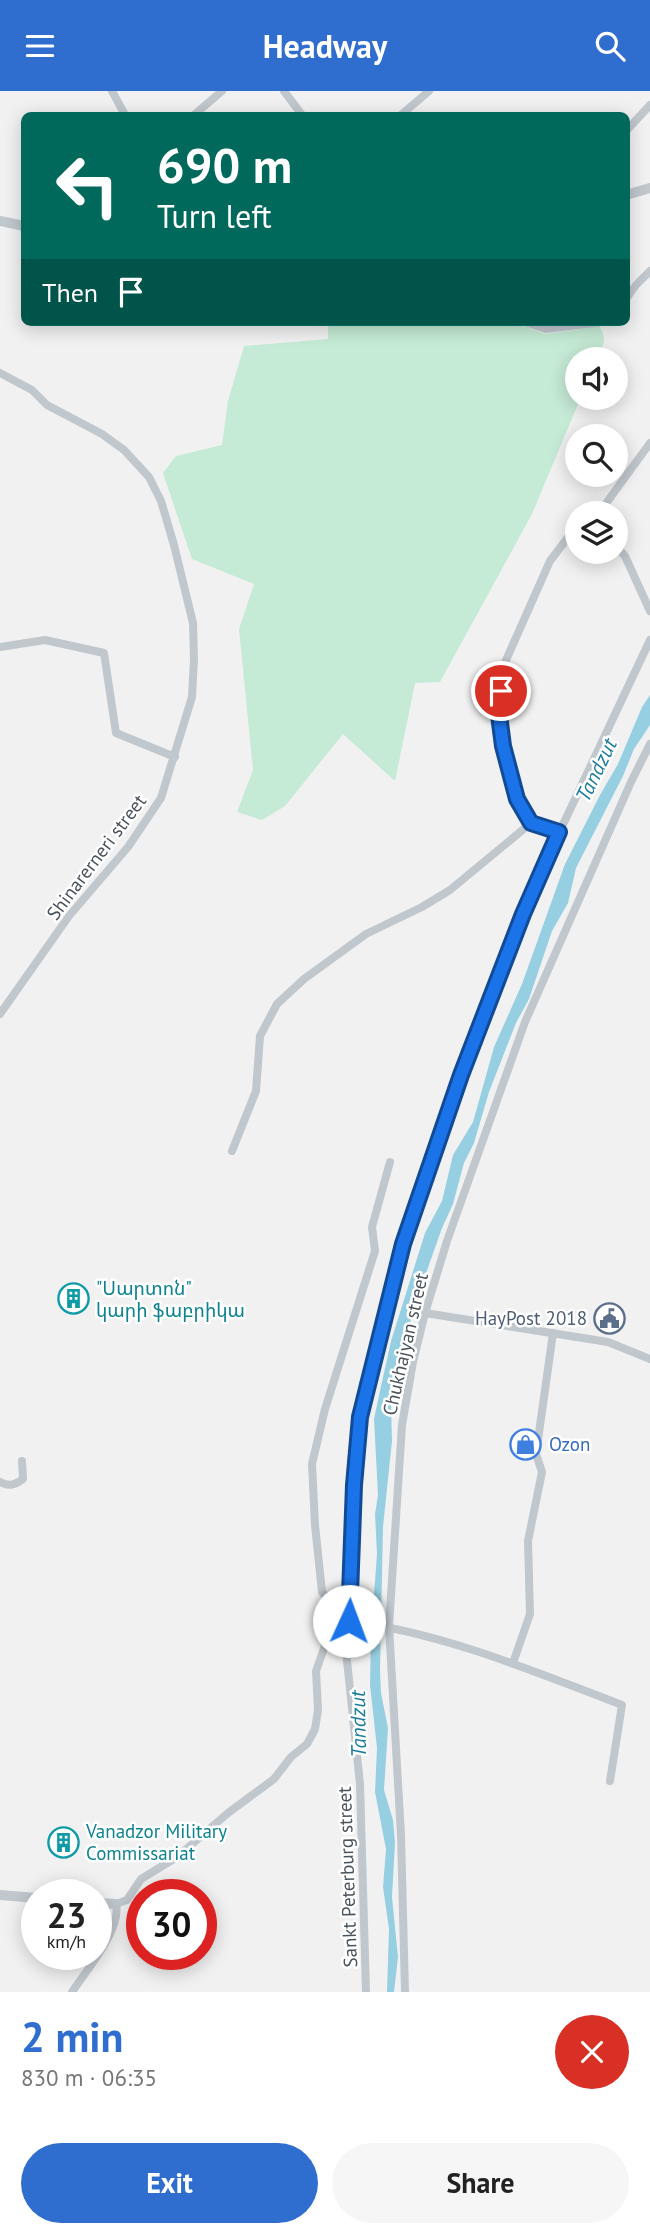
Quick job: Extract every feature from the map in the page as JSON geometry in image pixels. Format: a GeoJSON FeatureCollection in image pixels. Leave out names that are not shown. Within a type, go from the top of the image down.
{"type":"FeatureCollection","features":[{"type":"Feature","properties":{"kind":"street"},"geometry":{"type":"LineString","coordinates":[[112,91],[123,112]]}},
{"type":"Feature","properties":{"kind":"street"},"geometry":{"type":"LineString","coordinates":[[198,112],[222,91]]}},
{"type":"Feature","properties":{"kind":"street"},"geometry":{"type":"LineString","coordinates":[[284,91],[300,112]]}},
{"type":"Feature","properties":{"kind":"street"},"geometry":{"type":"LineString","coordinates":[[404,112],[429,91]]}},
{"type":"Feature","properties":{"kind":"street"},"geometry":{"type":"LineString","coordinates":[[630,127],[650,105]]}},
{"type":"Feature","properties":{"kind":"street"},"geometry":{"type":"LineString","coordinates":[[630,194],[650,188]]}},
{"type":"Feature","properties":{"kind":"street"},"geometry":{"type":"LineString","coordinates":[[0,221],[21,225]]}},
{"type":"Feature","properties":{"kind":"street"},"geometry":{"type":"LineString","coordinates":[[630,293],[650,271]]}},
{"type":"Feature","properties":{"kind":"street"},"geometry":{"type":"LineString","coordinates":[[537,326],[546,329],[570,326]]}},
{"type":"Feature","properties":{"kind":"street","name":"Shinarerneri street"},"geometry":{"type":"LineString","coordinates":[[0,373],[32,390],[47,405],[102,434],[124,450],[149,477],[161,501],[193,623],[192,697],[161,797],[128,847],[69,916],[0,1014]]}},
{"type":"Feature","properties":{"kind":"street"},"geometry":{"type":"LineString","coordinates":[[606,501],[650,443]]}},
{"type":"Feature","properties":{"kind":"street"},"geometry":{"type":"LineString","coordinates":[[559,832],[531,823],[517,799],[503,746],[499,715],[503,667],[550,561],[565,541]]}},
{"type":"Feature","properties":{"kind":"street"},"geometry":{"type":"LineString","coordinates":[[628,563],[650,611]]}},
{"type":"Feature","properties":{"kind":"street"},"geometry":{"type":"LineString","coordinates":[[0,647],[44,640],[104,653],[117,733],[175,757]]}},
{"type":"Feature","properties":{"kind":"street","name":"Sankt Peterburg street"},"geometry":{"type":"LineString","coordinates":[[366,1992],[360,1784],[346,1651],[360,1417],[403,1244],[461,1075],[523,914],[650,640]]}},
{"type":"Feature","properties":{"kind":"street","name":"Chukhajyan street"},"geometry":{"type":"LineString","coordinates":[[405,1992],[401,1835],[386,1626],[402,1425],[413,1362],[425,1313],[466,1184],[525,1022],[647,758],[650,744]]}},
{"type":"Feature","properties":{"kind":"street"},"geometry":{"type":"LineString","coordinates":[[232,1151],[256,1091],[260,1035],[277,1004],[304,979],[366,934],[450,890],[531,823]]}},
{"type":"Feature","properties":{"kind":"street"},"geometry":{"type":"LineString","coordinates":[[390,1162],[372,1227],[374,1251],[325,1409],[312,1464],[322,1592],[349,1621],[386,1626],[513,1663],[622,1705],[610,1781]]}},
{"type":"Feature","properties":{"kind":"street"},"geometry":{"type":"LineString","coordinates":[[425,1313],[608,1342],[650,1359]]}},
{"type":"Feature","properties":{"kind":"street"},"geometry":{"type":"LineString","coordinates":[[513,1663],[530,1614],[528,1541],[542,1472],[536,1454],[553,1333]]}},
{"type":"Feature","properties":{"kind":"street"},"geometry":{"type":"LineString","coordinates":[[0,1482],[15,1485],[23,1479],[22,1461]]}},
{"type":"Feature","properties":{"kind":"street"},"geometry":{"type":"LineString","coordinates":[[112,1904],[127,1900],[141,1878],[177,1857],[228,1813],[274,1779],[291,1757],[307,1744],[317,1720],[316,1671],[327,1640],[349,1621]]}},
{"type":"Feature","properties":{"kind":"street"},"geometry":{"type":"LineString","coordinates":[[0,1895],[21,1897]]}},
{"type":"Feature","properties":{"kind":"street"},"geometry":{"type":"LineString","coordinates":[[72,1992],[110,1935],[118,1912],[116,1904]]}},
{"type":"Feature","properties":{"kind":"green space"},"geometry":{"type":"Polygon","coordinates":[[[328,326],[524,326],[546,334],[599,326],[604,342],[602,347],[565,347],[565,410],[576,410],[570,424],[565,424],[565,435],[532,514],[440,682],[415,683],[395,781],[343,734],[285,806],[262,820],[237,812],[253,770],[239,629],[254,584],[192,559],[163,473],[176,456],[222,445],[228,401],[244,346],[328,339],[328,326]]]}},
{"type":"Feature","properties":{"kind":"water"},"geometry":{"type":"Polygon","coordinates":[[[650,695],[650,725],[634,749],[576,868],[568,903],[552,931],[529,999],[516,1023],[489,1092],[453,1204],[412,1313],[398,1388],[391,1405],[392,1441],[383,1527],[380,1670],[381,1693],[388,1728],[384,1790],[393,1820],[395,1843],[392,1897],[398,1957],[394,1992],[387,1992],[389,1929],[383,1887],[386,1849],[375,1792],[377,1748],[370,1685],[377,1554],[375,1514],[378,1495],[374,1419],[391,1341],[425,1233],[442,1201],[453,1155],[473,1122],[494,1047],[522,984],[565,864],[618,764],[642,707],[650,695]]]}},
{"type":"Feature","properties":{"kind":"place","name":"\"Սարտոն\" կարի ֆաբրիկա"},"geometry":{"type":"Point","coordinates":[73,1299]}},
{"type":"Feature","properties":{"kind":"place","name":"HayPost 2018"},"geometry":{"type":"Point","coordinates":[610,1318]}},
{"type":"Feature","properties":{"kind":"place","name":"Ozon"},"geometry":{"type":"Point","coordinates":[526,1444]}},
{"type":"Feature","properties":{"kind":"place","name":"Vanadzor Military Commissariat"},"geometry":{"type":"Point","coordinates":[63,1842]}},
{"type":"Feature","properties":{"kind":"route"},"geometry":{"type":"LineString","coordinates":[[349,1621],[354,1485],[360,1417],[403,1244],[461,1075],[523,914],[559,832],[531,823],[517,799],[503,746],[499,715],[501,691]]}},
{"type":"Feature","properties":{"kind":"water label","name":"Tandzut"},"geometry":{"type":"Point","coordinates":[596,770]}},
{"type":"Feature","properties":{"kind":"water label","name":"Tandzut"},"geometry":{"type":"Point","coordinates":[358,1724]}}]}
